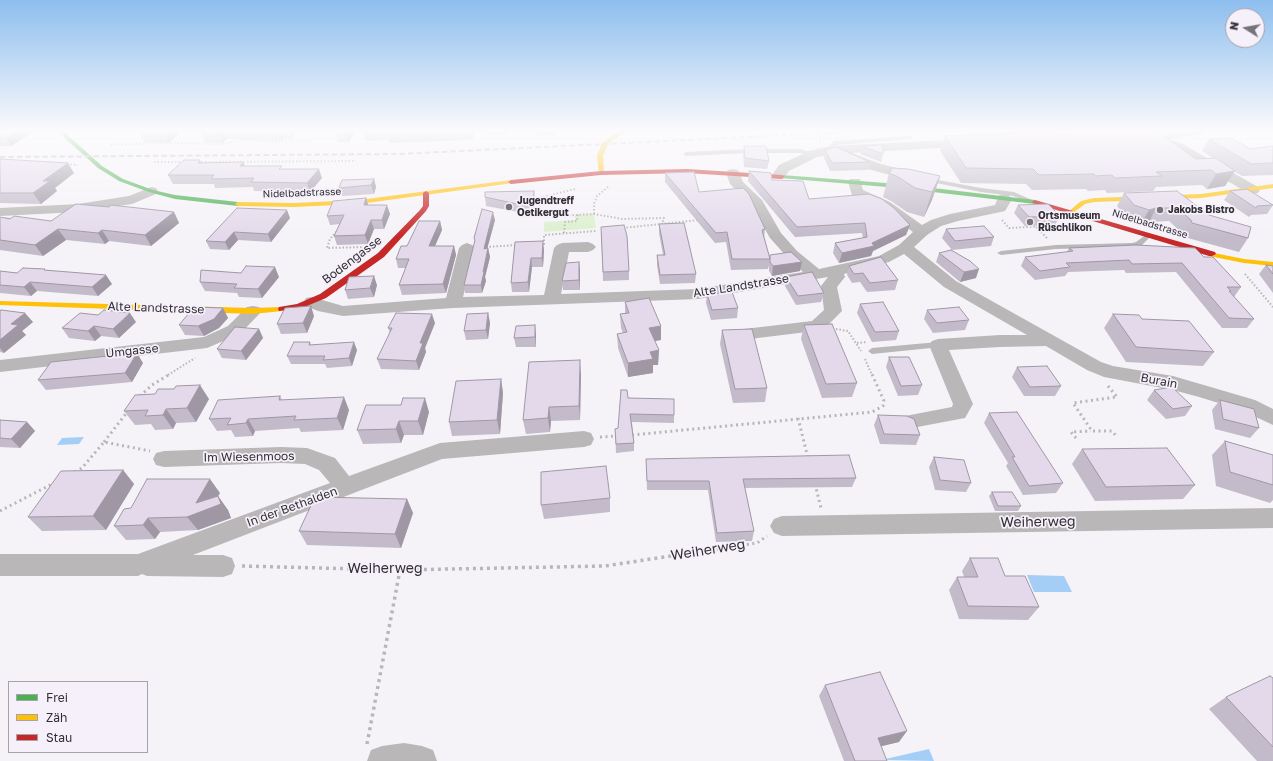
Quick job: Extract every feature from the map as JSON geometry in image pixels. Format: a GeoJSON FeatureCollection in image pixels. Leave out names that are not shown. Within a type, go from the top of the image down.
{"type":"FeatureCollection","features":[{"type":"Feature","properties":{"kind":"main road","name":"Nidelbadstrasse"},"geometry":{"type":"LineString","coordinates":[[98,166],[121,180],[151,191],[197,200],[261,206],[359,202],[540,178],[601,173],[687,171],[779,175],[1034,202],[1216,255],[1273,264]]}},
{"type":"Feature","properties":{"kind":"main road"},"geometry":{"type":"LineString","coordinates":[[600,166],[601,173]]}},
{"type":"Feature","properties":{"kind":"main road"},"geometry":{"type":"LineString","coordinates":[[1072,212],[1083,202],[1094,200],[1201,196],[1253,190],[1273,186]]}},
{"type":"Feature","properties":{"kind":"main road","name":"Bodengasse"},"geometry":{"type":"LineString","coordinates":[[312,302],[323,296],[381,255],[396,241],[423,211],[426,206],[426,193]]}},
{"type":"Feature","properties":{"kind":"main road","name":"Alte Landstrasse"},"geometry":{"type":"LineString","coordinates":[[0,303],[268,311],[299,306],[312,302]]}},
{"type":"Feature","properties":{"kind":"street"},"geometry":{"type":"LineString","coordinates":[[779,175],[784,168],[789,166]]}},
{"type":"Feature","properties":{"kind":"street"},"geometry":{"type":"LineString","coordinates":[[873,166],[933,181]]}},
{"type":"Feature","properties":{"kind":"street"},"geometry":{"type":"LineString","coordinates":[[1211,166],[1253,190]]}},
{"type":"Feature","properties":{"kind":"street"},"geometry":{"type":"LineString","coordinates":[[733,173],[737,184],[757,203],[775,234],[792,254],[815,274]]}},
{"type":"Feature","properties":{"kind":"street"},"geometry":{"type":"LineString","coordinates":[[855,182],[855,189],[857,192],[885,205],[922,232]]}},
{"type":"Feature","properties":{"kind":"street"},"geometry":{"type":"LineString","coordinates":[[0,212],[78,208],[132,200],[151,191]]}},
{"type":"Feature","properties":{"kind":"street","name":"Alte Landstrasse"},"geometry":{"type":"LineString","coordinates":[[312,302],[324,307],[343,310],[453,303],[698,294],[733,290],[835,271],[884,259],[904,248],[922,232],[936,224],[955,217],[1000,208],[1004,198]]}},
{"type":"Feature","properties":{"kind":"street"},"geometry":{"type":"LineString","coordinates":[[552,300],[562,248],[588,247]]}},
{"type":"Feature","properties":{"kind":"street"},"geometry":{"type":"LineString","coordinates":[[453,303],[467,248]]}},
{"type":"Feature","properties":{"kind":"street","name":"Burain"},"geometry":{"type":"LineString","coordinates":[[904,248],[950,284],[1094,366],[1111,372],[1173,383],[1203,391],[1248,406],[1273,418]]}},
{"type":"Feature","properties":{"kind":"street"},"geometry":{"type":"LineString","coordinates":[[750,333],[817,326],[833,312],[829,286],[837,277],[835,271]]}},
{"type":"Feature","properties":{"kind":"street","name":"Umgasse"},"geometry":{"type":"LineString","coordinates":[[0,366],[207,342],[234,330],[253,311]]}},
{"type":"Feature","properties":{"kind":"street"},"geometry":{"type":"LineString","coordinates":[[912,421],[958,413],[963,404],[938,345],[1047,340]]}},
{"type":"Feature","properties":{"kind":"street","name":"In der Bethalden"},"geometry":{"type":"LineString","coordinates":[[0,565],[138,565],[440,451],[584,439]]}},
{"type":"Feature","properties":{"kind":"street","name":"Im Wiesenmoos"},"geometry":{"type":"LineString","coordinates":[[164,459],[281,455],[307,456],[327,464],[345,487]]}},
{"type":"Feature","properties":{"kind":"street","name":"Weiherweg"},"geometry":{"type":"LineString","coordinates":[[782,526],[1273,518]]}},
{"type":"Feature","properties":{"kind":"street"},"geometry":{"type":"LineString","coordinates":[[138,565],[223,566]]}},
{"type":"Feature","properties":{"kind":"street"},"geometry":{"type":"LineString","coordinates":[[374,753],[422,761]]}},
{"type":"Feature","properties":{"kind":"lane"},"geometry":{"type":"LineString","coordinates":[[933,181],[981,190],[1014,194],[1034,202]]}},
{"type":"Feature","properties":{"kind":"lane"},"geometry":{"type":"LineString","coordinates":[[1001,253],[1056,247],[1132,245],[1138,244],[1148,236]]}},
{"type":"Feature","properties":{"kind":"lane"},"geometry":{"type":"LineString","coordinates":[[872,351],[938,345]]}},
{"type":"Feature","properties":{"kind":"path"},"geometry":{"type":"LineString","coordinates":[[594,214],[594,204],[597,196],[603,190],[615,184]]}},
{"type":"Feature","properties":{"kind":"path"},"geometry":{"type":"LineString","coordinates":[[576,189],[539,198],[540,212],[538,217],[594,214],[622,219],[664,218],[662,224]]}},
{"type":"Feature","properties":{"kind":"path"},"geometry":{"type":"LineString","coordinates":[[564,233],[565,222],[577,221],[578,214]]}},
{"type":"Feature","properties":{"kind":"path"},"geometry":{"type":"LineString","coordinates":[[618,228],[700,219]]}},
{"type":"Feature","properties":{"kind":"path"},"geometry":{"type":"LineString","coordinates":[[1009,228],[1066,225]]}},
{"type":"Feature","properties":{"kind":"path"},"geometry":{"type":"LineString","coordinates":[[1036,227],[1049,240]]}},
{"type":"Feature","properties":{"kind":"path"},"geometry":{"type":"LineString","coordinates":[[346,228],[339,228],[330,239],[327,248],[373,247]]}},
{"type":"Feature","properties":{"kind":"path"},"geometry":{"type":"LineString","coordinates":[[536,244],[544,244],[544,235],[603,230]]}},
{"type":"Feature","properties":{"kind":"path"},"geometry":{"type":"LineString","coordinates":[[572,248],[596,231]]}},
{"type":"Feature","properties":{"kind":"path"},"geometry":{"type":"LineString","coordinates":[[467,248],[521,245]]}},
{"type":"Feature","properties":{"kind":"path"},"geometry":{"type":"LineString","coordinates":[[1249,270],[1241,270],[1273,307]]}},
{"type":"Feature","properties":{"kind":"path"},"geometry":{"type":"LineString","coordinates":[[631,435],[798,418],[866,413],[877,410],[883,406],[884,401],[858,343],[848,331],[817,326]]}},
{"type":"Feature","properties":{"kind":"path"},"geometry":{"type":"LineString","coordinates":[[136,402],[152,385],[203,353],[207,342]]}},
{"type":"Feature","properties":{"kind":"path"},"geometry":{"type":"LineString","coordinates":[[1092,431],[1073,403],[1117,397],[1110,389]]}},
{"type":"Feature","properties":{"kind":"path"},"geometry":{"type":"LineString","coordinates":[[69,475],[82,468],[131,407]]}},
{"type":"Feature","properties":{"kind":"path"},"geometry":{"type":"LineString","coordinates":[[798,418],[809,464]]}},
{"type":"Feature","properties":{"kind":"path"},"geometry":{"type":"LineString","coordinates":[[1076,438],[1071,432],[1112,431],[1117,437]]}},
{"type":"Feature","properties":{"kind":"path"},"geometry":{"type":"LineString","coordinates":[[584,439],[623,436]]}},
{"type":"Feature","properties":{"kind":"path"},"geometry":{"type":"LineString","coordinates":[[104,442],[160,452],[164,459]]}},
{"type":"Feature","properties":{"kind":"path"},"geometry":{"type":"LineString","coordinates":[[813,479],[825,526]]}},
{"type":"Feature","properties":{"kind":"path"},"geometry":{"type":"LineString","coordinates":[[0,511],[55,482]]}},
{"type":"Feature","properties":{"kind":"path","name":"Weiherweg"},"geometry":{"type":"LineString","coordinates":[[223,566],[400,570],[605,566],[757,543],[782,526]]}},
{"type":"Feature","properties":{"kind":"path"},"geometry":{"type":"LineString","coordinates":[[374,753],[400,570]]}},
{"type":"Feature","properties":{"kind":"green space"},"geometry":{"type":"Polygon","coordinates":[[[594,214],[596,228],[544,232],[544,222],[575,220],[575,215],[594,214]]]}},
{"type":"Feature","properties":{"kind":"water"},"geometry":{"type":"Polygon","coordinates":[[[84,437],[79,444],[57,445],[62,438],[84,437]]]}},
{"type":"Feature","properties":{"kind":"water"},"geometry":{"type":"Polygon","coordinates":[[[1027,575],[1064,576],[1072,592],[1034,592],[1027,575]]]}},
{"type":"Feature","properties":{"kind":"water"},"geometry":{"type":"Polygon","coordinates":[[[929,749],[934,761],[881,760],[929,749]]]}},
{"type":"Feature","properties":{"kind":"building"},"geometry":{"type":"Polygon","coordinates":[[[0,166],[65,166],[43,181],[50,181],[33,193],[0,193],[0,166]]]}},
{"type":"Feature","properties":{"kind":"building"},"geometry":{"type":"Polygon","coordinates":[[[178,166],[282,166],[279,169],[319,169],[307,183],[251,182],[254,178],[211,179],[214,175],[168,175],[178,166]]]}},
{"type":"Feature","properties":{"kind":"building"},"geometry":{"type":"Polygon","coordinates":[[[964,166],[1227,166],[1235,171],[1216,174],[1211,170],[1156,172],[1162,176],[1115,178],[1112,175],[1095,176],[1094,174],[1039,175],[1033,169],[966,168],[964,166]]]}},
{"type":"Feature","properties":{"kind":"building"},"geometry":{"type":"Polygon","coordinates":[[[892,168],[908,169],[940,176],[932,192],[915,188],[889,173],[892,168]]]}},
{"type":"Feature","properties":{"kind":"building"},"geometry":{"type":"Polygon","coordinates":[[[749,171],[771,173],[772,180],[803,181],[809,199],[869,194],[882,199],[894,208],[910,225],[872,243],[874,246],[842,253],[835,243],[867,237],[865,223],[797,227],[749,171]]]}},
{"type":"Feature","properties":{"kind":"building"},"geometry":{"type":"Polygon","coordinates":[[[694,172],[699,192],[743,188],[749,194],[765,229],[762,230],[770,259],[732,259],[727,232],[716,233],[665,173],[694,172]]]}},
{"type":"Feature","properties":{"kind":"building"},"geometry":{"type":"Polygon","coordinates":[[[374,179],[371,185],[339,188],[342,180],[374,179]]]}},
{"type":"Feature","properties":{"kind":"building"},"geometry":{"type":"Polygon","coordinates":[[[1247,189],[1273,205],[1257,206],[1256,208],[1230,191],[1247,189]]]}},
{"type":"Feature","properties":{"kind":"building"},"geometry":{"type":"Polygon","coordinates":[[[534,191],[533,203],[517,204],[485,197],[485,192],[534,191]]]}},
{"type":"Feature","properties":{"kind":"building"},"geometry":{"type":"Polygon","coordinates":[[[1177,191],[1209,215],[1251,227],[1248,238],[1192,223],[1191,220],[1177,208],[1156,208],[1149,210],[1134,205],[1124,193],[1177,191]]]}},
{"type":"Feature","properties":{"kind":"building"},"geometry":{"type":"Polygon","coordinates":[[[366,198],[364,205],[387,205],[382,220],[371,220],[365,235],[334,236],[344,215],[327,216],[333,201],[366,198]]]}},
{"type":"Feature","properties":{"kind":"building"},"geometry":{"type":"Polygon","coordinates":[[[76,204],[109,207],[111,205],[174,212],[145,235],[102,230],[98,233],[58,229],[35,245],[0,240],[0,217],[10,219],[14,216],[51,221],[76,204]]]}},
{"type":"Feature","properties":{"kind":"building"},"geometry":{"type":"Polygon","coordinates":[[[1048,204],[1060,216],[1029,217],[1018,205],[1048,204]]]}},
{"type":"Feature","properties":{"kind":"building"},"geometry":{"type":"Polygon","coordinates":[[[237,208],[287,210],[268,234],[234,232],[225,242],[206,241],[237,208]]]}},
{"type":"Feature","properties":{"kind":"building"},"geometry":{"type":"Polygon","coordinates":[[[482,209],[493,212],[484,249],[488,248],[481,285],[464,285],[475,240],[474,238],[482,209]]]}},
{"type":"Feature","properties":{"kind":"building"},"geometry":{"type":"Polygon","coordinates":[[[419,221],[440,221],[429,246],[454,246],[443,284],[399,285],[409,259],[396,259],[401,246],[407,246],[419,221]]]}},
{"type":"Feature","properties":{"kind":"building"},"geometry":{"type":"Polygon","coordinates":[[[684,223],[696,274],[660,275],[657,255],[665,255],[659,224],[684,223]]]}},
{"type":"Feature","properties":{"kind":"building"},"geometry":{"type":"Polygon","coordinates":[[[624,225],[627,236],[629,271],[603,272],[601,227],[624,225]]]}},
{"type":"Feature","properties":{"kind":"building"},"geometry":{"type":"Polygon","coordinates":[[[984,226],[994,237],[955,241],[946,229],[984,226]]]}},
{"type":"Feature","properties":{"kind":"building"},"geometry":{"type":"Polygon","coordinates":[[[543,241],[542,258],[531,258],[528,282],[511,283],[515,242],[543,241]]]}},
{"type":"Feature","properties":{"kind":"building"},"geometry":{"type":"Polygon","coordinates":[[[1136,245],[1195,248],[1204,257],[1213,257],[1241,287],[1227,287],[1254,319],[1229,318],[1182,263],[1132,264],[1129,260],[1066,263],[1070,267],[1040,271],[1025,257],[1073,251],[1069,248],[1136,245]]]}},
{"type":"Feature","properties":{"kind":"building"},"geometry":{"type":"Polygon","coordinates":[[[951,250],[970,261],[979,269],[964,272],[939,253],[951,250]]]}},
{"type":"Feature","properties":{"kind":"building"},"geometry":{"type":"Polygon","coordinates":[[[791,252],[802,262],[773,266],[770,262],[770,255],[791,252]]]}},
{"type":"Feature","properties":{"kind":"building"},"geometry":{"type":"Polygon","coordinates":[[[881,257],[898,280],[870,283],[863,273],[854,274],[849,266],[881,257]]]}},
{"type":"Feature","properties":{"kind":"building"},"geometry":{"type":"Polygon","coordinates":[[[579,262],[579,280],[562,281],[566,263],[579,262]]]}},
{"type":"Feature","properties":{"kind":"building"},"geometry":{"type":"Polygon","coordinates":[[[1266,265],[1273,266],[1273,274],[1266,265]]]}},
{"type":"Feature","properties":{"kind":"building"},"geometry":{"type":"Polygon","coordinates":[[[246,266],[275,267],[258,289],[234,288],[237,284],[200,282],[201,270],[241,273],[246,266]]]}},
{"type":"Feature","properties":{"kind":"building"},"geometry":{"type":"Polygon","coordinates":[[[23,268],[106,275],[92,287],[30,282],[24,287],[0,285],[0,271],[17,273],[23,268]]]}},
{"type":"Feature","properties":{"kind":"building"},"geometry":{"type":"Polygon","coordinates":[[[812,272],[824,293],[798,296],[786,277],[812,272]]]}},
{"type":"Feature","properties":{"kind":"building"},"geometry":{"type":"Polygon","coordinates":[[[374,276],[370,288],[345,290],[349,277],[374,276]]]}},
{"type":"Feature","properties":{"kind":"building"},"geometry":{"type":"Polygon","coordinates":[[[732,292],[738,308],[712,310],[707,294],[732,292]]]}},
{"type":"Feature","properties":{"kind":"building"},"geometry":{"type":"Polygon","coordinates":[[[649,298],[661,326],[649,328],[659,350],[650,352],[653,359],[628,363],[617,334],[627,332],[620,314],[629,313],[625,302],[649,298]]]}},
{"type":"Feature","properties":{"kind":"building"},"geometry":{"type":"Polygon","coordinates":[[[883,302],[899,331],[875,332],[860,304],[883,302]]]}},
{"type":"Feature","properties":{"kind":"building"},"geometry":{"type":"Polygon","coordinates":[[[311,306],[303,323],[277,324],[285,308],[311,306]]]}},
{"type":"Feature","properties":{"kind":"building"},"geometry":{"type":"Polygon","coordinates":[[[194,307],[223,308],[214,319],[198,326],[179,325],[194,307]]]}},
{"type":"Feature","properties":{"kind":"building"},"geometry":{"type":"Polygon","coordinates":[[[959,307],[969,320],[937,323],[927,310],[959,307]]]}},
{"type":"Feature","properties":{"kind":"building"},"geometry":{"type":"Polygon","coordinates":[[[104,310],[130,313],[113,329],[94,326],[88,331],[62,328],[80,313],[98,315],[104,310]]]}},
{"type":"Feature","properties":{"kind":"building"},"geometry":{"type":"Polygon","coordinates":[[[0,311],[25,313],[11,324],[18,325],[0,340],[0,311]]]}},
{"type":"Feature","properties":{"kind":"building"},"geometry":{"type":"Polygon","coordinates":[[[396,313],[432,314],[420,343],[423,343],[416,361],[377,359],[392,328],[388,328],[396,313]]]}},
{"type":"Feature","properties":{"kind":"building"},"geometry":{"type":"Polygon","coordinates":[[[488,313],[486,330],[464,331],[467,314],[488,313]]]}},
{"type":"Feature","properties":{"kind":"building"},"geometry":{"type":"Polygon","coordinates":[[[1113,314],[1139,315],[1142,319],[1189,321],[1214,352],[1136,347],[1113,314]]]}},
{"type":"Feature","properties":{"kind":"building"},"geometry":{"type":"Polygon","coordinates":[[[832,324],[857,383],[826,384],[804,325],[832,324]]]}},
{"type":"Feature","properties":{"kind":"building"},"geometry":{"type":"Polygon","coordinates":[[[535,325],[535,337],[514,338],[516,326],[535,325]]]}},
{"type":"Feature","properties":{"kind":"building"},"geometry":{"type":"Polygon","coordinates":[[[235,327],[259,329],[241,351],[217,349],[235,327]]]}},
{"type":"Feature","properties":{"kind":"building"},"geometry":{"type":"Polygon","coordinates":[[[752,329],[767,388],[735,389],[722,330],[752,329]]]}},
{"type":"Feature","properties":{"kind":"building"},"geometry":{"type":"Polygon","coordinates":[[[294,342],[310,342],[309,345],[354,342],[349,358],[323,360],[325,356],[287,356],[294,342]]]}},
{"type":"Feature","properties":{"kind":"building"},"geometry":{"type":"Polygon","coordinates":[[[137,353],[125,373],[38,380],[51,362],[137,353]]]}},
{"type":"Feature","properties":{"kind":"building"},"geometry":{"type":"Polygon","coordinates":[[[889,357],[909,357],[922,385],[901,386],[889,357]]]}},
{"type":"Feature","properties":{"kind":"building"},"geometry":{"type":"Polygon","coordinates":[[[580,360],[579,406],[549,407],[548,418],[523,420],[529,362],[580,360]]]}},
{"type":"Feature","properties":{"kind":"building"},"geometry":{"type":"Polygon","coordinates":[[[1047,366],[1061,386],[1030,387],[1017,367],[1047,366]]]}},
{"type":"Feature","properties":{"kind":"building"},"geometry":{"type":"Polygon","coordinates":[[[501,379],[497,420],[449,422],[456,381],[501,379]]]}},
{"type":"Feature","properties":{"kind":"building"},"geometry":{"type":"Polygon","coordinates":[[[200,385],[187,408],[166,409],[163,415],[145,416],[148,410],[124,411],[135,395],[155,394],[158,389],[174,389],[176,386],[200,385]]]}},
{"type":"Feature","properties":{"kind":"building"},"geometry":{"type":"Polygon","coordinates":[[[1172,387],[1192,406],[1173,409],[1154,390],[1172,387]]]}},
{"type":"Feature","properties":{"kind":"building"},"geometry":{"type":"Polygon","coordinates":[[[621,390],[627,390],[628,398],[674,399],[674,415],[630,414],[634,443],[616,444],[615,429],[618,428],[621,390]]]}},
{"type":"Feature","properties":{"kind":"building"},"geometry":{"type":"Polygon","coordinates":[[[280,396],[279,400],[344,397],[337,418],[294,420],[296,416],[248,419],[246,423],[227,425],[231,418],[209,419],[218,400],[280,396]]]}},
{"type":"Feature","properties":{"kind":"building"},"geometry":{"type":"Polygon","coordinates":[[[403,398],[425,398],[418,421],[399,421],[396,429],[357,430],[366,405],[401,405],[403,398]]]}},
{"type":"Feature","properties":{"kind":"building"},"geometry":{"type":"Polygon","coordinates":[[[1220,400],[1254,409],[1259,428],[1223,419],[1220,400]]]}},
{"type":"Feature","properties":{"kind":"building"},"geometry":{"type":"Polygon","coordinates":[[[1017,412],[1063,483],[1029,486],[1012,457],[1015,457],[989,413],[1017,412]]]}},
{"type":"Feature","properties":{"kind":"building"},"geometry":{"type":"Polygon","coordinates":[[[878,415],[907,416],[914,419],[920,435],[884,434],[878,415]]]}},
{"type":"Feature","properties":{"kind":"building"},"geometry":{"type":"Polygon","coordinates":[[[0,420],[27,422],[11,439],[0,438],[0,420]]]}},
{"type":"Feature","properties":{"kind":"building"},"geometry":{"type":"Polygon","coordinates":[[[1225,441],[1273,455],[1273,485],[1230,472],[1225,441]]]}},
{"type":"Feature","properties":{"kind":"building"},"geometry":{"type":"Polygon","coordinates":[[[1167,448],[1195,485],[1106,487],[1082,449],[1167,448]]]}},
{"type":"Feature","properties":{"kind":"building"},"geometry":{"type":"Polygon","coordinates":[[[849,455],[856,478],[743,479],[754,531],[717,533],[709,481],[647,481],[646,459],[849,455]]]}},
{"type":"Feature","properties":{"kind":"building"},"geometry":{"type":"Polygon","coordinates":[[[934,457],[964,460],[971,483],[940,480],[934,457]]]}},
{"type":"Feature","properties":{"kind":"building"},"geometry":{"type":"Polygon","coordinates":[[[606,466],[610,498],[541,505],[541,472],[606,466]]]}},
{"type":"Feature","properties":{"kind":"building"},"geometry":{"type":"Polygon","coordinates":[[[123,470],[93,516],[28,517],[61,471],[123,470]]]}},
{"type":"Feature","properties":{"kind":"building"},"geometry":{"type":"Polygon","coordinates":[[[147,479],[210,479],[196,503],[218,496],[221,504],[187,517],[148,518],[143,525],[114,526],[124,509],[131,508],[147,479]]]}},
{"type":"Feature","properties":{"kind":"building"},"geometry":{"type":"Polygon","coordinates":[[[992,492],[1012,492],[1021,506],[998,506],[992,492]]]}},
{"type":"Feature","properties":{"kind":"building"},"geometry":{"type":"Polygon","coordinates":[[[315,497],[407,499],[395,534],[299,531],[315,497]]]}},
{"type":"Feature","properties":{"kind":"building"},"geometry":{"type":"Polygon","coordinates":[[[970,558],[998,558],[1005,576],[1025,576],[1039,607],[968,606],[957,577],[978,577],[970,558]]]}},
{"type":"Feature","properties":{"kind":"building"},"geometry":{"type":"Polygon","coordinates":[[[880,672],[907,731],[878,738],[887,761],[855,761],[825,685],[880,672]]]}},
{"type":"Feature","properties":{"kind":"building"},"geometry":{"type":"Polygon","coordinates":[[[1270,676],[1273,678],[1273,747],[1226,697],[1270,676]]]}},
{"type":"Feature","properties":{"kind":"traffic: fast"},"geometry":{"type":"LineString","coordinates":[[98,166],[121,180],[151,191],[175,197],[238,204]]}},
{"type":"Feature","properties":{"kind":"traffic: fast"},"geometry":{"type":"LineString","coordinates":[[782,177],[899,186],[1035,202]]}},
{"type":"Feature","properties":{"kind":"traffic: slow"},"geometry":{"type":"LineString","coordinates":[[601,166],[601,173]]}},
{"type":"Feature","properties":{"kind":"traffic: slow"},"geometry":{"type":"LineString","coordinates":[[238,204],[293,205],[359,202],[511,182]]}},
{"type":"Feature","properties":{"kind":"traffic: slow"},"geometry":{"type":"LineString","coordinates":[[1071,212],[1083,202],[1094,200],[1201,196],[1273,186]]}},
{"type":"Feature","properties":{"kind":"traffic: slow"},"geometry":{"type":"LineString","coordinates":[[1212,254],[1244,261],[1273,264]]}},
{"type":"Feature","properties":{"kind":"traffic: slow"},"geometry":{"type":"LineString","coordinates":[[0,303],[253,311],[282,309]]}},
{"type":"Feature","properties":{"kind":"traffic: jam"},"geometry":{"type":"LineString","coordinates":[[511,182],[601,173],[687,171],[782,177]]}},
{"type":"Feature","properties":{"kind":"traffic: jam"},"geometry":{"type":"LineString","coordinates":[[282,309],[299,306],[323,296],[381,255],[423,211],[426,206],[426,193]]}},
{"type":"Feature","properties":{"kind":"traffic: jam"},"geometry":{"type":"LineString","coordinates":[[1035,202],[1212,254]]}},
{"type":"Feature","properties":{"kind":"place","name":"Jugendtreff Oetikergut"},"geometry":{"type":"Point","coordinates":[509,207]}},
{"type":"Feature","properties":{"kind":"place","name":"Jakobs Bistro"},"geometry":{"type":"Point","coordinates":[1160,210]}},
{"type":"Feature","properties":{"kind":"place","name":"Ortsmuseum Rüschlikon"},"geometry":{"type":"Point","coordinates":[1030,222]}}]}
